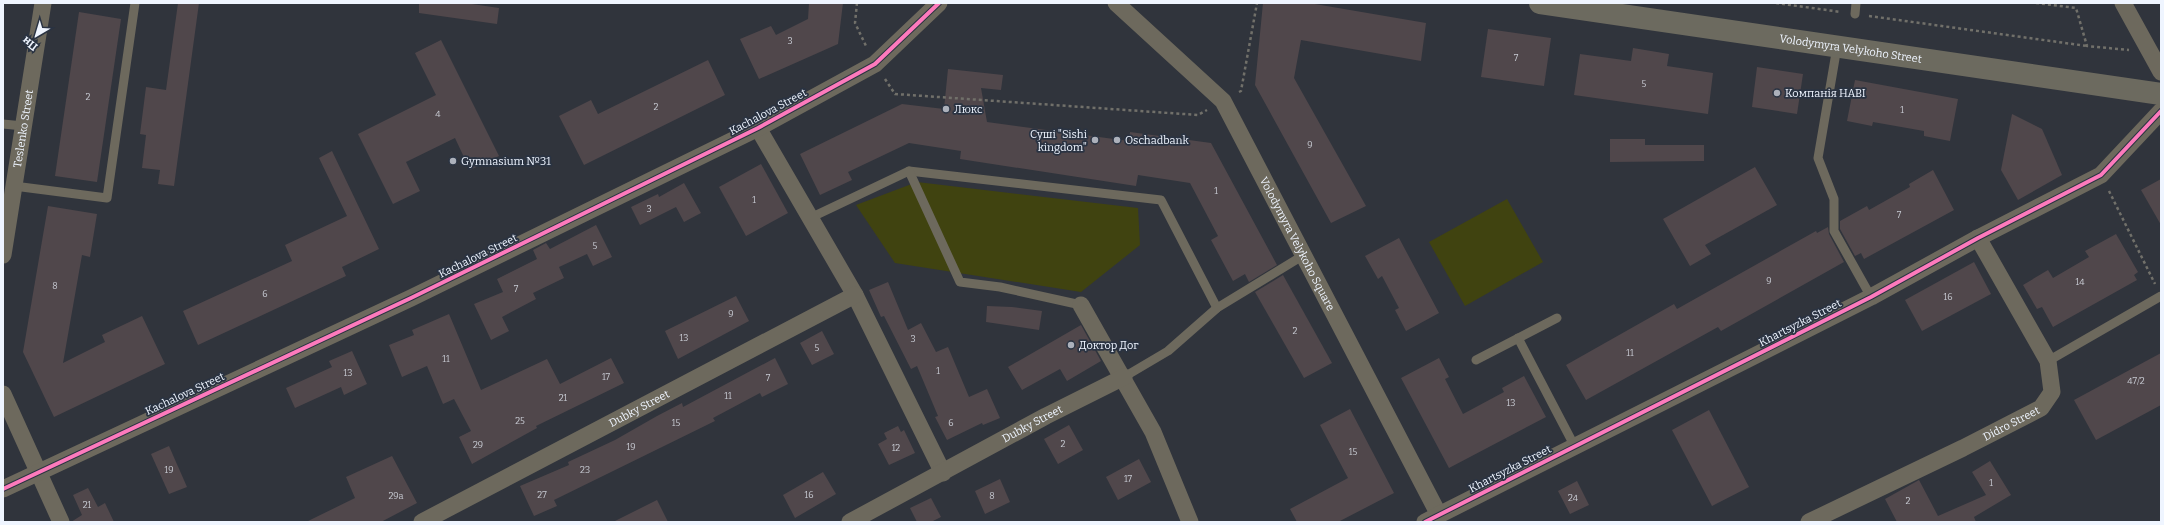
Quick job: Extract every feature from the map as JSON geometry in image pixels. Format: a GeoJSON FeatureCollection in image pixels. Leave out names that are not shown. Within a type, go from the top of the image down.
{"type":"FeatureCollection","features":[{"type":"Feature","properties":{"kind":"main road","name":"Volodymyra Velykoho Street"},"geometry":{"type":"LineString","coordinates":[[1540,3],[2161,94]]}},
{"type":"Feature","properties":{"kind":"street","name":"Teslenko Street"},"geometry":{"type":"LineString","coordinates":[[3,255],[43,3]]}},
{"type":"Feature","properties":{"kind":"street","name":"Kachalova Street"},"geometry":{"type":"LineString","coordinates":[[3,489],[411,298],[758,128],[875,64],[939,3]]}},
{"type":"Feature","properties":{"kind":"street","name":"Volodymyra Velykoho Square"},"geometry":{"type":"LineString","coordinates":[[1116,3],[1223,101],[1304,255],[1432,519]]}},
{"type":"Feature","properties":{"kind":"street"},"geometry":{"type":"LineString","coordinates":[[2123,3],[2161,72]]}},
{"type":"Feature","properties":{"kind":"street","name":"Khartsyzka Street"},"geometry":{"type":"LineString","coordinates":[[1432,519],[1871,297],[1978,238],[2101,175],[2161,110]]}},
{"type":"Feature","properties":{"kind":"street"},"geometry":{"type":"LineString","coordinates":[[758,128],[855,295],[943,473]]}},
{"type":"Feature","properties":{"kind":"street","name":"Didro Street"},"geometry":{"type":"LineString","coordinates":[[1809,522],[1963,448],[2041,408],[2052,392],[2048,361],[1978,238]]}},
{"type":"Feature","properties":{"kind":"street","name":"Dubky Street"},"geometry":{"type":"LineString","coordinates":[[422,522],[855,295]]}},
{"type":"Feature","properties":{"kind":"street"},"geometry":{"type":"LineString","coordinates":[[1081,305],[1124,377],[1153,432],[1190,522]]}},
{"type":"Feature","properties":{"kind":"street","name":"Dubky Street"},"geometry":{"type":"LineString","coordinates":[[850,522],[1046,416],[1124,377]]}},
{"type":"Feature","properties":{"kind":"street"},"geometry":{"type":"LineString","coordinates":[[3,394],[61,522]]}},
{"type":"Feature","properties":{"kind":"lane"},"geometry":{"type":"LineString","coordinates":[[14,186],[107,198],[135,3]]}},
{"type":"Feature","properties":{"kind":"lane"},"geometry":{"type":"LineString","coordinates":[[1855,14],[1856,3]]}},
{"type":"Feature","properties":{"kind":"lane"},"geometry":{"type":"LineString","coordinates":[[1837,47],[1818,158],[1834,199],[1834,231],[1871,297]]}},
{"type":"Feature","properties":{"kind":"lane"},"geometry":{"type":"LineString","coordinates":[[3,124],[23,126]]}},
{"type":"Feature","properties":{"kind":"lane"},"geometry":{"type":"LineString","coordinates":[[810,218],[909,171],[1161,200],[1217,308]]}},
{"type":"Feature","properties":{"kind":"lane"},"geometry":{"type":"LineString","coordinates":[[909,171],[960,282],[1000,287],[1081,305]]}},
{"type":"Feature","properties":{"kind":"lane"},"geometry":{"type":"LineString","coordinates":[[1124,377],[1168,351],[1217,308],[1304,255]]}},
{"type":"Feature","properties":{"kind":"lane"},"geometry":{"type":"LineString","coordinates":[[2048,361],[2159,293]]}},
{"type":"Feature","properties":{"kind":"lane"},"geometry":{"type":"LineString","coordinates":[[1476,360],[1557,318]]}},
{"type":"Feature","properties":{"kind":"lane"},"geometry":{"type":"LineString","coordinates":[[1518,338],[1575,447]]}},
{"type":"Feature","properties":{"kind":"path"},"geometry":{"type":"LineString","coordinates":[[857,3],[855,23],[875,64],[895,94],[1198,115],[1241,91],[1257,3]]}},
{"type":"Feature","properties":{"kind":"path"},"geometry":{"type":"LineString","coordinates":[[1776,3],[2087,46],[2150,52]]}},
{"type":"Feature","properties":{"kind":"path"},"geometry":{"type":"LineString","coordinates":[[2036,3],[2076,8]]}},
{"type":"Feature","properties":{"kind":"path"},"geometry":{"type":"LineString","coordinates":[[2074,3],[2087,46]]}},
{"type":"Feature","properties":{"kind":"path"},"geometry":{"type":"LineString","coordinates":[[2101,175],[2159,293]]}},
{"type":"Feature","properties":{"kind":"green space"},"geometry":{"type":"Polygon","coordinates":[[[917,182],[1138,208],[1140,245],[1081,292],[895,263],[856,205],[917,182]]]}},
{"type":"Feature","properties":{"kind":"green space"},"geometry":{"type":"Polygon","coordinates":[[[1507,199],[1543,262],[1465,306],[1429,242],[1507,199]]]}},
{"type":"Feature","properties":{"kind":"building"},"geometry":{"type":"Polygon","coordinates":[[[178,3],[199,3],[174,186],[158,184],[160,170],[142,168],[146,135],[140,134],[146,87],[166,90],[178,3]]]}},
{"type":"Feature","properties":{"kind":"building"},"geometry":{"type":"Polygon","coordinates":[[[419,3],[465,3],[499,8],[497,24],[419,13],[419,3]]]}},
{"type":"Feature","properties":{"kind":"building"},"geometry":{"type":"Polygon","coordinates":[[[809,3],[843,3],[838,44],[759,79],[740,39],[771,26],[776,35],[808,19],[809,3]]]}},
{"type":"Feature","properties":{"kind":"building"},"geometry":{"type":"Polygon","coordinates":[[[1263,3],[1309,3],[1426,23],[1421,61],[1301,40],[1294,78],[1366,206],[1331,223],[1255,85],[1263,3]]]}},
{"type":"Feature","properties":{"kind":"building"},"geometry":{"type":"Polygon","coordinates":[[[79,12],[121,19],[97,182],[55,176],[79,12]]]}},
{"type":"Feature","properties":{"kind":"building"},"geometry":{"type":"Polygon","coordinates":[[[1488,29],[1551,38],[1544,86],[1481,77],[1488,29]]]}},
{"type":"Feature","properties":{"kind":"building"},"geometry":{"type":"Polygon","coordinates":[[[441,40],[499,156],[470,170],[455,138],[406,162],[420,191],[393,204],[358,134],[436,95],[415,53],[441,40]]]}},
{"type":"Feature","properties":{"kind":"building"},"geometry":{"type":"Polygon","coordinates":[[[1633,48],[1669,54],[1667,66],[1713,73],[1708,114],[1574,95],[1580,54],[1631,61],[1633,48]]]}},
{"type":"Feature","properties":{"kind":"building"},"geometry":{"type":"Polygon","coordinates":[[[708,60],[725,95],[584,165],[559,116],[591,100],[598,114],[708,60]]]}},
{"type":"Feature","properties":{"kind":"building"},"geometry":{"type":"Polygon","coordinates":[[[1757,67],[1803,74],[1797,114],[1752,107],[1757,67]]]}},
{"type":"Feature","properties":{"kind":"building"},"geometry":{"type":"Polygon","coordinates":[[[948,69],[1003,75],[1001,90],[981,88],[987,122],[1129,141],[1130,132],[1211,143],[1277,265],[1249,282],[1245,274],[1233,281],[1211,240],[1218,236],[1190,183],[1138,175],[1136,186],[960,159],[961,151],[909,143],[848,172],[852,180],[820,195],[800,154],[902,104],[944,109],[948,69]]]}},
{"type":"Feature","properties":{"kind":"building"},"geometry":{"type":"Polygon","coordinates":[[[1855,80],[1958,99],[1950,141],[1924,136],[1924,131],[1873,122],[1872,126],[1847,121],[1855,80]]]}},
{"type":"Feature","properties":{"kind":"building"},"geometry":{"type":"Polygon","coordinates":[[[2012,114],[2042,129],[2062,175],[2018,200],[2001,170],[2012,114]]]}},
{"type":"Feature","properties":{"kind":"building"},"geometry":{"type":"Polygon","coordinates":[[[1610,139],[1645,139],[1645,145],[1704,145],[1704,161],[1610,162],[1610,139]]]}},
{"type":"Feature","properties":{"kind":"building"},"geometry":{"type":"Polygon","coordinates":[[[332,151],[379,249],[342,267],[346,276],[198,345],[183,311],[292,261],[285,245],[347,216],[319,158],[332,151]]]}},
{"type":"Feature","properties":{"kind":"building"},"geometry":{"type":"Polygon","coordinates":[[[761,164],[788,213],[746,236],[719,187],[761,164]]]}},
{"type":"Feature","properties":{"kind":"building"},"geometry":{"type":"Polygon","coordinates":[[[1755,167],[1777,205],[1705,245],[1711,254],[1690,266],[1663,219],[1755,167]]]}},
{"type":"Feature","properties":{"kind":"building"},"geometry":{"type":"Polygon","coordinates":[[[1933,170],[1954,210],[1864,259],[1861,253],[1855,256],[1840,229],[1840,221],[1867,206],[1869,210],[1910,187],[1909,184],[1933,170]]]}},
{"type":"Feature","properties":{"kind":"building"},"geometry":{"type":"Polygon","coordinates":[[[2161,179],[2161,225],[2141,190],[2161,179]]]}},
{"type":"Feature","properties":{"kind":"building"},"geometry":{"type":"Polygon","coordinates":[[[684,183],[701,213],[684,222],[676,207],[640,225],[631,207],[658,194],[659,197],[684,183]]]}},
{"type":"Feature","properties":{"kind":"building"},"geometry":{"type":"Polygon","coordinates":[[[48,206],[97,214],[90,257],[82,255],[63,363],[105,342],[102,335],[142,316],[165,364],[54,417],[23,352],[48,206]]]}},
{"type":"Feature","properties":{"kind":"building"},"geometry":{"type":"Polygon","coordinates":[[[596,225],[612,257],[593,266],[587,254],[559,267],[564,278],[533,293],[536,299],[502,317],[509,331],[491,340],[474,304],[503,292],[497,279],[537,259],[533,250],[546,243],[550,249],[596,225]]]}},
{"type":"Feature","properties":{"kind":"building"},"geometry":{"type":"Polygon","coordinates":[[[1828,227],[1829,234],[1844,262],[1721,331],[1718,327],[1586,400],[1566,365],[1674,304],[1677,309],[1816,231],[1817,233],[1828,227]]]}},
{"type":"Feature","properties":{"kind":"building"},"geometry":{"type":"Polygon","coordinates":[[[2116,234],[2138,272],[2134,275],[2137,280],[2053,327],[2042,307],[2037,309],[2023,285],[2048,270],[2053,278],[2089,257],[2085,251],[2116,234]]]}},
{"type":"Feature","properties":{"kind":"building"},"geometry":{"type":"Polygon","coordinates":[[[1399,238],[1439,313],[1406,331],[1395,310],[1399,308],[1382,276],[1378,279],[1365,256],[1399,238]]]}},
{"type":"Feature","properties":{"kind":"building"},"geometry":{"type":"Polygon","coordinates":[[[1974,262],[1991,294],[1922,331],[1905,300],[1974,262]]]}},
{"type":"Feature","properties":{"kind":"building"},"geometry":{"type":"Polygon","coordinates":[[[1283,275],[1332,363],[1304,378],[1255,292],[1283,275]]]}},
{"type":"Feature","properties":{"kind":"building"},"geometry":{"type":"Polygon","coordinates":[[[888,282],[908,330],[921,323],[936,352],[948,347],[969,397],[987,389],[1000,418],[983,425],[982,423],[947,440],[935,417],[938,416],[917,366],[911,369],[884,316],[881,317],[869,290],[888,282]]]}},
{"type":"Feature","properties":{"kind":"building"},"geometry":{"type":"Polygon","coordinates":[[[736,296],[749,321],[678,359],[665,331],[736,296]]]}},
{"type":"Feature","properties":{"kind":"building"},"geometry":{"type":"Polygon","coordinates":[[[987,306],[1012,307],[1042,311],[1039,330],[986,322],[987,306]]]}},
{"type":"Feature","properties":{"kind":"building"},"geometry":{"type":"Polygon","coordinates":[[[449,314],[481,390],[547,359],[560,384],[611,358],[624,383],[536,426],[537,428],[472,464],[459,437],[471,431],[454,399],[443,404],[427,366],[402,377],[389,345],[414,335],[412,330],[449,314]]]}},
{"type":"Feature","properties":{"kind":"building","name":"Доктор Дог"},"geometry":{"type":"Polygon","coordinates":[[[1081,325],[1101,361],[1067,381],[1060,369],[1022,390],[1008,367],[1081,325]]]}},
{"type":"Feature","properties":{"kind":"building"},"geometry":{"type":"Polygon","coordinates":[[[822,331],[834,354],[812,365],[800,343],[822,331]]]}},
{"type":"Feature","properties":{"kind":"building"},"geometry":{"type":"Polygon","coordinates":[[[352,351],[367,384],[344,395],[341,387],[295,408],[286,388],[332,367],[329,361],[352,351]]]}},
{"type":"Feature","properties":{"kind":"building"},"geometry":{"type":"Polygon","coordinates":[[[2161,353],[2161,405],[2096,440],[2074,400],[2161,353]]]}},
{"type":"Feature","properties":{"kind":"building"},"geometry":{"type":"Polygon","coordinates":[[[775,358],[788,384],[762,397],[760,393],[713,418],[715,421],[554,500],[557,506],[534,516],[520,486],[569,465],[568,462],[615,440],[682,403],[683,407],[775,358]]]}},
{"type":"Feature","properties":{"kind":"building"},"geometry":{"type":"Polygon","coordinates":[[[1439,358],[1449,377],[1445,379],[1463,414],[1504,392],[1502,388],[1524,376],[1546,417],[1449,468],[1401,378],[1439,358]]]}},
{"type":"Feature","properties":{"kind":"building"},"geometry":{"type":"Polygon","coordinates":[[[1350,409],[1394,493],[1338,522],[1297,522],[1290,509],[1348,478],[1320,425],[1350,409]]]}},
{"type":"Feature","properties":{"kind":"building"},"geometry":{"type":"Polygon","coordinates":[[[1709,410],[1749,487],[1712,506],[1672,430],[1709,410]]]}},
{"type":"Feature","properties":{"kind":"building"},"geometry":{"type":"Polygon","coordinates":[[[1069,425],[1083,450],[1058,464],[1044,439],[1069,425]]]}},
{"type":"Feature","properties":{"kind":"building"},"geometry":{"type":"Polygon","coordinates":[[[898,426],[901,432],[904,430],[915,453],[889,465],[878,444],[887,439],[884,433],[898,426]]]}},
{"type":"Feature","properties":{"kind":"building"},"geometry":{"type":"Polygon","coordinates":[[[169,446],[187,487],[169,494],[151,454],[169,446]]]}},
{"type":"Feature","properties":{"kind":"building"},"geometry":{"type":"Polygon","coordinates":[[[392,456],[417,503],[381,522],[306,522],[355,498],[346,477],[392,456]]]}},
{"type":"Feature","properties":{"kind":"building"},"geometry":{"type":"Polygon","coordinates":[[[1139,459],[1151,482],[1118,500],[1106,477],[1139,459]]]}},
{"type":"Feature","properties":{"kind":"building"},"geometry":{"type":"Polygon","coordinates":[[[1990,461],[2011,495],[1974,517],[1976,522],[1897,522],[1885,499],[1919,480],[1938,516],[1986,495],[1972,472],[1990,461]]]}},
{"type":"Feature","properties":{"kind":"building"},"geometry":{"type":"Polygon","coordinates":[[[823,472],[836,494],[795,518],[783,495],[823,472]]]}},
{"type":"Feature","properties":{"kind":"building"},"geometry":{"type":"Polygon","coordinates":[[[1000,479],[1010,502],[985,514],[975,491],[1000,479]]]}},
{"type":"Feature","properties":{"kind":"building"},"geometry":{"type":"Polygon","coordinates":[[[1577,481],[1589,505],[1570,514],[1558,491],[1577,481]]]}},
{"type":"Feature","properties":{"kind":"building"},"geometry":{"type":"Polygon","coordinates":[[[88,488],[98,507],[105,503],[114,522],[71,522],[82,515],[73,495],[88,488]]]}},
{"type":"Feature","properties":{"kind":"building"},"geometry":{"type":"Polygon","coordinates":[[[931,498],[941,517],[931,522],[917,522],[910,508],[931,498]]]}},
{"type":"Feature","properties":{"kind":"building"},"geometry":{"type":"Polygon","coordinates":[[[657,500],[668,522],[613,522],[657,500]]]}},
{"type":"Feature","properties":{"kind":"cycle path"},"geometry":{"type":"LineString","coordinates":[[3,489],[411,298],[758,128],[875,64],[939,3]]}},
{"type":"Feature","properties":{"kind":"cycle path"},"geometry":{"type":"LineString","coordinates":[[1425,522],[1871,297],[1978,238],[2101,175],[2161,111]]}},
{"type":"Feature","properties":{"kind":"place","name":"Компанія НАВІ"},"geometry":{"type":"Point","coordinates":[1777,93]}},
{"type":"Feature","properties":{"kind":"place","name":"Люкс"},"geometry":{"type":"Point","coordinates":[946,109]}},
{"type":"Feature","properties":{"kind":"place","name":"Суші \"Sishi kingdom\""},"geometry":{"type":"Point","coordinates":[1095,140]}},
{"type":"Feature","properties":{"kind":"place","name":"Oschadbank"},"geometry":{"type":"Point","coordinates":[1117,140]}},
{"type":"Feature","properties":{"kind":"place","name":"Gymnasium №31"},"geometry":{"type":"Point","coordinates":[453,161]}},
{"type":"Feature","properties":{"kind":"place","name":"Доктор Дог"},"geometry":{"type":"Point","coordinates":[1071,345]}}]}
